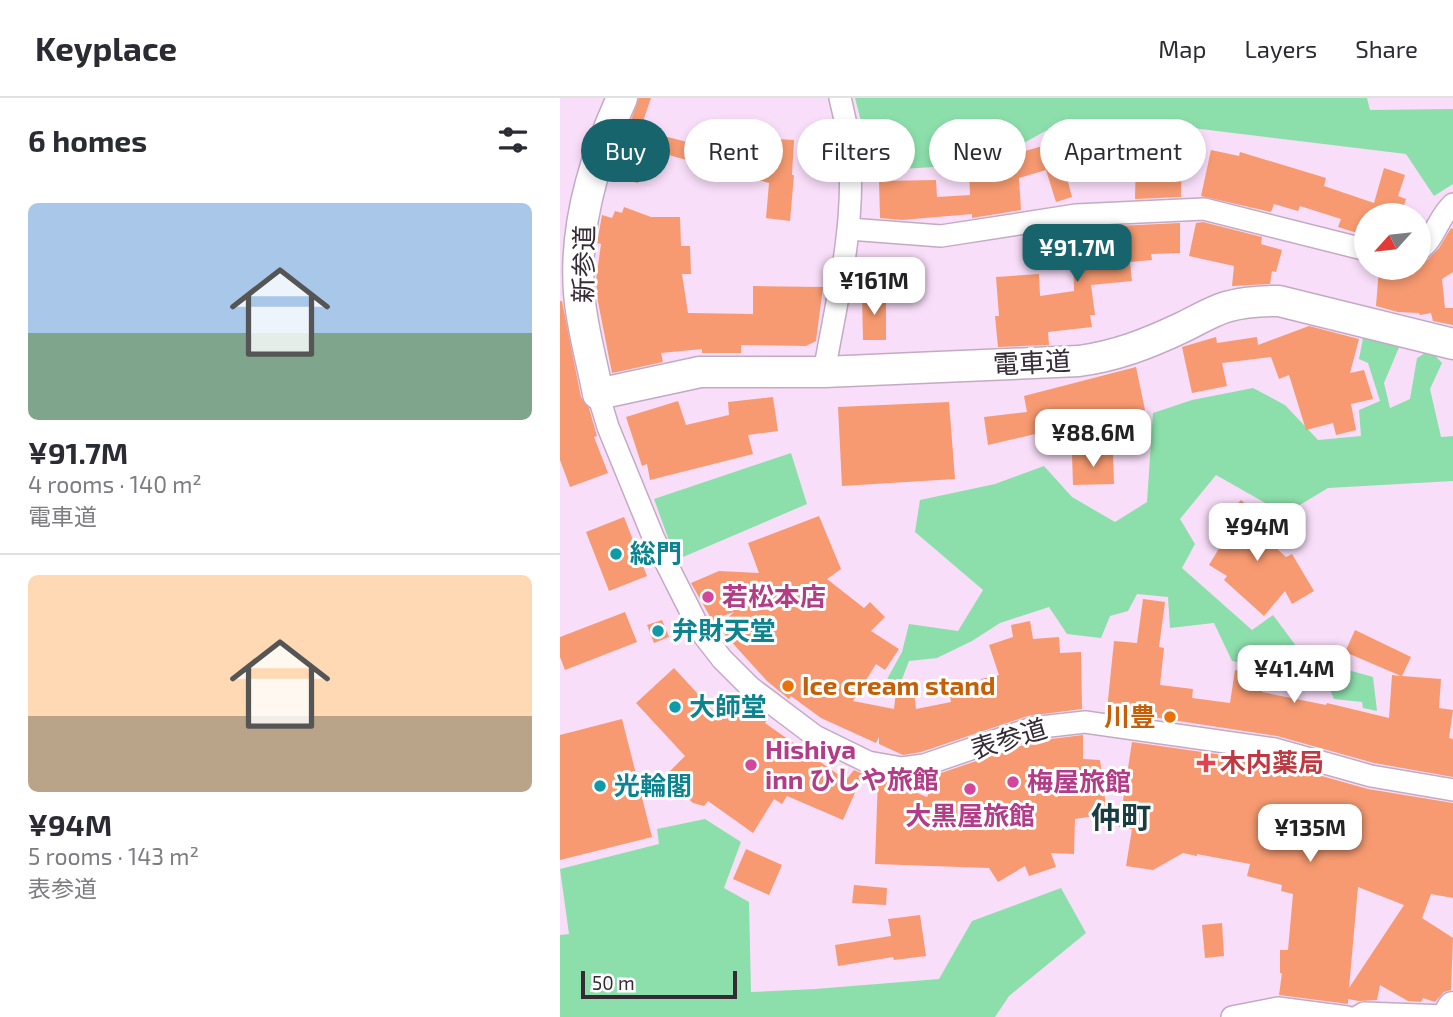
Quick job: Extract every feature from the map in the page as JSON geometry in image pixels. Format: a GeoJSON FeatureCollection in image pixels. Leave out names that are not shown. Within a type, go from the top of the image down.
{"type":"FeatureCollection","features":[{"type":"Feature","properties":{"kind":"street","name":"新参道"},"geometry":{"type":"LineString","coordinates":[[598,394],[569,292],[591,181],[622,98]]}},
{"type":"Feature","properties":{"kind":"street"},"geometry":{"type":"LineString","coordinates":[[824,372],[849,229],[852,170],[840,98]]}},
{"type":"Feature","properties":{"kind":"street"},"geometry":{"type":"LineString","coordinates":[[1432,236],[1441,218],[1453,204]]}},
{"type":"Feature","properties":{"kind":"street"},"geometry":{"type":"LineString","coordinates":[[849,229],[941,236],[1076,215],[1204,209],[1354,247]]}},
{"type":"Feature","properties":{"kind":"street","name":"電車道"},"geometry":{"type":"LineString","coordinates":[[598,394],[699,372],[824,372],[1105,358],[1159,338],[1224,307],[1252,302],[1279,301],[1453,344]]}},
{"type":"Feature","properties":{"kind":"street","name":"表参道"},"geometry":{"type":"LineString","coordinates":[[598,394],[608,427],[654,539],[701,632],[722,659],[750,687],[814,736],[868,762],[902,768],[924,765],[1032,728],[1085,722],[1275,749],[1371,776],[1453,790]]}},
{"type":"Feature","properties":{"kind":"street"},"geometry":{"type":"LineString","coordinates":[[1232,1017],[1278,1008],[1347,1017]]}},
{"type":"Feature","properties":{"kind":"street"},"geometry":{"type":"LineString","coordinates":[[1356,1017],[1364,1013],[1449,1013]]}},
{"type":"Feature","properties":{"kind":"green space"},"geometry":{"type":"Polygon","coordinates":[[[855,98],[1367,98],[1370,110],[1453,109],[1453,184],[1434,196],[1406,154],[1206,130],[1206,119],[1040,119],[1040,134],[1026,142],[1026,119],[929,119],[929,167],[915,168],[915,119],[860,119],[855,98]]]}},
{"type":"Feature","properties":{"kind":"green space"},"geometry":{"type":"Polygon","coordinates":[[[1364,333],[1400,345],[1384,383],[1390,408],[1410,399],[1417,358],[1430,350],[1442,363],[1430,389],[1441,437],[1453,436],[1453,481],[1328,488],[1285,514],[1216,475],[1180,519],[1195,544],[1182,568],[1252,630],[1273,615],[1305,658],[1373,677],[1377,711],[1363,708],[1362,702],[1334,699],[1325,678],[1278,665],[1267,668],[1232,661],[1214,623],[1170,628],[1168,597],[1137,594],[1128,611],[1110,616],[1101,638],[1067,634],[1049,607],[1000,623],[972,641],[937,658],[909,661],[899,687],[886,681],[902,652],[909,624],[958,631],[983,590],[915,532],[920,500],[995,484],[1044,466],[1072,497],[1115,522],[1147,502],[1153,413],[1192,400],[1253,388],[1285,405],[1318,440],[1361,436],[1359,410],[1380,401],[1368,363],[1359,359],[1364,333]]]}},
{"type":"Feature","properties":{"kind":"green space"},"geometry":{"type":"Polygon","coordinates":[[[791,453],[807,504],[676,560],[654,499],[791,453]]]}},
{"type":"Feature","properties":{"kind":"green space"},"geometry":{"type":"Polygon","coordinates":[[[705,819],[741,842],[724,888],[749,902],[751,992],[939,979],[972,921],[1061,888],[1086,933],[1009,996],[995,1017],[560,1017],[560,935],[569,934],[560,869],[659,844],[657,829],[705,819]]]}},
{"type":"Feature","properties":{"kind":"building"},"geometry":{"type":"Polygon","coordinates":[[[639,98],[651,98],[644,119],[631,119],[639,98]]]}},
{"type":"Feature","properties":{"kind":"building"},"geometry":{"type":"Polygon","coordinates":[[[670,138],[684,141],[684,159],[670,155],[670,138]]]}},
{"type":"Feature","properties":{"kind":"building"},"geometry":{"type":"Polygon","coordinates":[[[783,139],[794,140],[790,221],[766,218],[769,183],[765,182],[783,182],[783,139]]]}},
{"type":"Feature","properties":{"kind":"building"},"geometry":{"type":"Polygon","coordinates":[[[1040,147],[1040,172],[1026,176],[1026,151],[1040,147]]]}},
{"type":"Feature","properties":{"kind":"building"},"geometry":{"type":"Polygon","coordinates":[[[1211,150],[1239,156],[1240,152],[1326,178],[1324,186],[1374,203],[1354,203],[1354,232],[1338,227],[1341,219],[1300,206],[1298,211],[1274,204],[1271,212],[1201,196],[1211,150]]]}},
{"type":"Feature","properties":{"kind":"building"},"geometry":{"type":"Polygon","coordinates":[[[1384,168],[1405,175],[1398,196],[1406,199],[1405,203],[1374,203],[1384,168]]]}},
{"type":"Feature","properties":{"kind":"building"},"geometry":{"type":"Polygon","coordinates":[[[929,180],[936,182],[937,197],[970,195],[969,182],[1019,182],[1021,210],[972,218],[972,214],[902,220],[880,218],[879,182],[929,180]]]}},
{"type":"Feature","properties":{"kind":"building"},"geometry":{"type":"Polygon","coordinates":[[[1050,182],[1068,182],[1072,197],[1056,202],[1050,182]]]}},
{"type":"Feature","properties":{"kind":"building"},"geometry":{"type":"Polygon","coordinates":[[[1135,182],[1181,182],[1181,197],[1135,199],[1135,182]]]}},
{"type":"Feature","properties":{"kind":"building"},"geometry":{"type":"Polygon","coordinates":[[[624,207],[651,217],[680,217],[681,246],[690,246],[691,274],[682,274],[688,313],[753,314],[753,286],[823,287],[816,341],[806,346],[741,345],[741,353],[702,353],[702,349],[661,353],[663,362],[612,373],[598,302],[596,280],[601,244],[597,243],[602,215],[612,218],[615,211],[622,213],[624,207]]]}},
{"type":"Feature","properties":{"kind":"building"},"geometry":{"type":"Polygon","coordinates":[[[1203,222],[1262,237],[1261,244],[1282,250],[1276,272],[1272,271],[1270,284],[1232,286],[1234,266],[1189,256],[1196,223],[1203,222]]]}},
{"type":"Feature","properties":{"kind":"building"},"geometry":{"type":"Polygon","coordinates":[[[1180,223],[1180,253],[1151,254],[1152,260],[1130,262],[1132,281],[1091,285],[1095,315],[1090,315],[1092,327],[1048,332],[1049,345],[998,347],[995,316],[999,316],[996,277],[1039,274],[1040,296],[1074,291],[1073,252],[1097,251],[1095,227],[1180,223]]]}},
{"type":"Feature","properties":{"kind":"building"},"geometry":{"type":"Polygon","coordinates":[[[1451,228],[1453,229],[1453,272],[1442,279],[1445,308],[1453,308],[1453,325],[1433,321],[1431,313],[1420,315],[1376,306],[1378,280],[1432,280],[1432,255],[1451,228]]]}},
{"type":"Feature","properties":{"kind":"building"},"geometry":{"type":"Polygon","coordinates":[[[1052,232],[1058,256],[1032,263],[1025,236],[1052,232]]]}},
{"type":"Feature","properties":{"kind":"building"},"geometry":{"type":"Polygon","coordinates":[[[862,295],[886,295],[886,340],[863,340],[862,295]]]}},
{"type":"Feature","properties":{"kind":"building"},"geometry":{"type":"Polygon","coordinates":[[[560,301],[581,397],[589,408],[597,436],[594,437],[608,473],[570,487],[560,460],[560,301]]]}},
{"type":"Feature","properties":{"kind":"building"},"geometry":{"type":"Polygon","coordinates":[[[1309,326],[1359,339],[1350,373],[1364,370],[1373,399],[1351,404],[1356,430],[1336,435],[1333,423],[1306,430],[1289,375],[1279,379],[1271,357],[1222,363],[1227,386],[1192,393],[1182,347],[1216,337],[1217,343],[1257,337],[1258,345],[1309,326]]]}},
{"type":"Feature","properties":{"kind":"building"},"geometry":{"type":"Polygon","coordinates":[[[1136,367],[1145,410],[1097,420],[1096,415],[1052,425],[1053,430],[988,445],[984,417],[1027,412],[1024,396],[1136,367]]]}},
{"type":"Feature","properties":{"kind":"building"},"geometry":{"type":"Polygon","coordinates":[[[773,397],[778,431],[748,435],[753,454],[650,480],[647,464],[642,466],[626,417],[678,401],[686,425],[729,415],[728,402],[773,397]]]}},
{"type":"Feature","properties":{"kind":"building"},"geometry":{"type":"Polygon","coordinates":[[[949,402],[955,479],[842,486],[838,407],[949,402]]]}},
{"type":"Feature","properties":{"kind":"building"},"geometry":{"type":"Polygon","coordinates":[[[1113,453],[1114,484],[1073,485],[1072,454],[1113,453]]]}},
{"type":"Feature","properties":{"kind":"building"},"geometry":{"type":"Polygon","coordinates":[[[1241,500],[1268,523],[1259,533],[1286,557],[1292,554],[1314,591],[1292,604],[1285,591],[1264,616],[1224,580],[1227,576],[1209,565],[1229,532],[1220,524],[1241,500]]]}},
{"type":"Feature","properties":{"kind":"building"},"geometry":{"type":"Polygon","coordinates":[[[819,516],[841,569],[827,579],[864,608],[870,602],[885,617],[871,631],[899,649],[885,670],[876,664],[853,701],[894,709],[896,692],[914,692],[916,709],[951,702],[949,691],[982,683],[981,679],[999,675],[989,645],[1013,637],[1011,625],[1030,621],[1033,639],[1059,637],[1060,653],[1081,652],[1082,709],[1028,716],[921,752],[903,755],[879,744],[879,737],[876,743],[821,718],[791,696],[789,699],[767,681],[718,627],[734,612],[712,620],[691,583],[719,571],[759,573],[748,543],[819,516]]]}},
{"type":"Feature","properties":{"kind":"building","name":"総門"},"geometry":{"type":"Polygon","coordinates":[[[624,517],[647,576],[609,591],[586,532],[624,517]]]}},
{"type":"Feature","properties":{"kind":"building"},"geometry":{"type":"Polygon","coordinates":[[[1143,599],[1165,602],[1159,647],[1164,648],[1160,685],[1193,689],[1192,698],[1230,703],[1235,670],[1265,675],[1262,692],[1326,705],[1327,703],[1389,718],[1392,675],[1401,676],[1345,652],[1355,630],[1411,657],[1402,676],[1441,679],[1439,708],[1453,710],[1449,738],[1453,739],[1453,777],[1374,763],[1277,736],[1107,710],[1114,641],[1137,643],[1143,599]]]}},
{"type":"Feature","properties":{"kind":"building"},"geometry":{"type":"Polygon","coordinates":[[[625,612],[637,642],[565,670],[560,657],[560,637],[625,612]]]}},
{"type":"Feature","properties":{"kind":"building","name":"弁財天堂"},"geometry":{"type":"Polygon","coordinates":[[[662,620],[669,637],[654,643],[647,625],[662,620]]]}},
{"type":"Feature","properties":{"kind":"building"},"geometry":{"type":"Polygon","coordinates":[[[674,668],[721,719],[739,700],[767,720],[765,723],[846,780],[854,770],[863,774],[843,820],[787,796],[782,804],[774,799],[753,833],[708,801],[704,806],[693,803],[664,777],[685,756],[636,703],[674,668]]]}},
{"type":"Feature","properties":{"kind":"building","name":"光輪閣"},"geometry":{"type":"Polygon","coordinates":[[[622,719],[652,837],[560,860],[560,735],[622,719]]]}},
{"type":"Feature","properties":{"kind":"building"},"geometry":{"type":"Polygon","coordinates":[[[1083,735],[1083,759],[1100,760],[1107,814],[1075,819],[1074,854],[1051,853],[1056,867],[1029,876],[1025,866],[998,882],[989,868],[875,864],[878,777],[927,797],[938,774],[1035,741],[1083,735]]]}},
{"type":"Feature","properties":{"kind":"building"},"geometry":{"type":"Polygon","coordinates":[[[1132,742],[1272,762],[1368,789],[1453,803],[1453,898],[1431,894],[1422,918],[1453,938],[1451,990],[1444,992],[1435,1002],[1423,998],[1421,1002],[1408,1001],[1380,985],[1377,1000],[1348,999],[1348,1004],[1279,995],[1282,973],[1280,950],[1288,950],[1293,894],[1281,891],[1282,885],[1247,876],[1250,864],[1197,854],[1183,853],[1153,870],[1126,866],[1132,829],[1119,827],[1132,742]],[[1358,887],[1349,988],[1404,905],[1358,887]]]}},
{"type":"Feature","properties":{"kind":"building"},"geometry":{"type":"Polygon","coordinates":[[[746,849],[782,865],[769,895],[733,879],[746,849]]]}},
{"type":"Feature","properties":{"kind":"building"},"geometry":{"type":"Polygon","coordinates":[[[854,885],[887,888],[886,905],[852,903],[854,885]]]}},
{"type":"Feature","properties":{"kind":"building"},"geometry":{"type":"Polygon","coordinates":[[[920,915],[926,956],[894,960],[893,957],[838,966],[835,945],[891,936],[888,919],[920,915]]]}},
{"type":"Feature","properties":{"kind":"building"},"geometry":{"type":"Polygon","coordinates":[[[1222,923],[1224,956],[1205,958],[1202,925],[1222,923]]]}},
{"type":"Feature","properties":{"kind":"place","name":"総門"},"geometry":{"type":"Point","coordinates":[616,554]}},
{"type":"Feature","properties":{"kind":"place","name":"若松本店"},"geometry":{"type":"Point","coordinates":[708,597]}},
{"type":"Feature","properties":{"kind":"place","name":"弁財天堂"},"geometry":{"type":"Point","coordinates":[658,631]}},
{"type":"Feature","properties":{"kind":"place","name":"Ice cream stand"},"geometry":{"type":"Point","coordinates":[788,686]}},
{"type":"Feature","properties":{"kind":"place","name":"大師堂"},"geometry":{"type":"Point","coordinates":[675,707]}},
{"type":"Feature","properties":{"kind":"place","name":"川豊"},"geometry":{"type":"Point","coordinates":[1170,717]}},
{"type":"Feature","properties":{"kind":"place","name":"木内薬局"},"geometry":{"type":"Point","coordinates":[1206,763]}},
{"type":"Feature","properties":{"kind":"place","name":"Hishiya inn ひしや旅館"},"geometry":{"type":"Point","coordinates":[751,765]}},
{"type":"Feature","properties":{"kind":"place","name":"梅屋旅館"},"geometry":{"type":"Point","coordinates":[1013,782]}},
{"type":"Feature","properties":{"kind":"place","name":"光輪閣"},"geometry":{"type":"Point","coordinates":[600,786]}},
{"type":"Feature","properties":{"kind":"place","name":"大黒屋旅館"},"geometry":{"type":"Point","coordinates":[970,789]}},
{"type":"Feature","properties":{"kind":"district","name":"仲町"},"geometry":{"type":"Point","coordinates":[1121,818]}}]}
